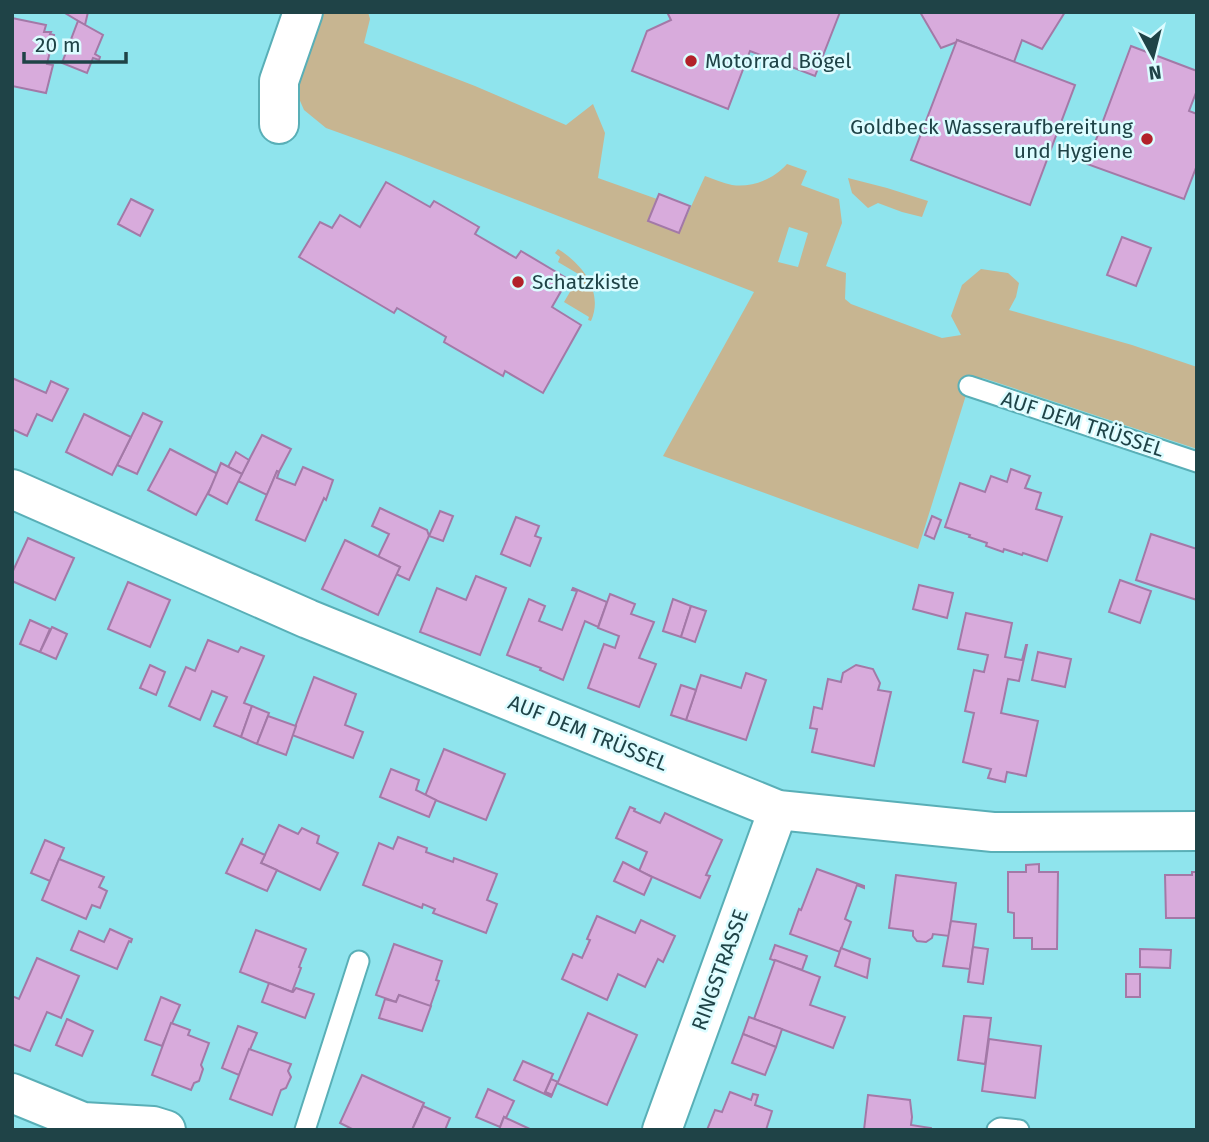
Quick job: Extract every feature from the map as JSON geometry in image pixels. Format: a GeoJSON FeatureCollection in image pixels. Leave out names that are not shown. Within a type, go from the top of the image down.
{"type":"FeatureCollection","features":[{"type":"Feature","properties":{"kind":"street"},"geometry":{"type":"LineString","coordinates":[[279,124],[279,81],[303,12]]}},
{"type":"Feature","properties":{"kind":"street","name":"AUF DEM TRÜSSEL"},"geometry":{"type":"LineString","coordinates":[[12,489],[308,619],[778,810],[993,832],[1197,831]]}},
{"type":"Feature","properties":{"kind":"street","name":"RINGSTRASSE"},"geometry":{"type":"LineString","coordinates":[[662,1130],[778,810]]}},
{"type":"Feature","properties":{"kind":"street"},"geometry":{"type":"LineString","coordinates":[[12,1093],[83,1122],[153,1126],[166,1130]]}},
{"type":"Feature","properties":{"kind":"lane","name":"AUF DEM TRÜSSEL"},"geometry":{"type":"LineString","coordinates":[[969,386],[1197,461]]}},
{"type":"Feature","properties":{"kind":"lane"},"geometry":{"type":"LineString","coordinates":[[305,1130],[359,961]]}},
{"type":"Feature","properties":{"kind":"lane"},"geometry":{"type":"LineString","coordinates":[[997,1130],[1019,1130]]}},
{"type":"Feature","properties":{"kind":"shaded area"},"geometry":{"type":"Polygon","coordinates":[[[316,12],[368,12],[370,19],[364,43],[566,125],[593,104],[605,133],[598,178],[657,199],[649,221],[679,233],[705,176],[740,186],[762,181],[787,164],[807,171],[801,185],[839,199],[842,223],[826,266],[846,273],[845,299],[851,304],[942,338],[961,335],[951,316],[962,285],[981,269],[1008,273],[1019,283],[1009,310],[1132,345],[1197,367],[1197,449],[983,378],[971,379],[918,549],[663,456],[754,292],[326,128],[304,110],[294,87],[316,12]],[[789,227],[778,262],[798,267],[808,233],[789,227]]]}},
{"type":"Feature","properties":{"kind":"shaded area"},"geometry":{"type":"Polygon","coordinates":[[[848,178],[928,201],[922,217],[878,203],[868,208],[852,193],[848,178]]]}},
{"type":"Feature","properties":{"kind":"shaded area"},"geometry":{"type":"Polygon","coordinates":[[[558,249],[582,270],[593,289],[595,299],[591,321],[588,320],[589,317],[564,302],[580,275],[558,262],[560,257],[555,253],[558,249]]]}},
{"type":"Feature","properties":{"kind":"building"},"geometry":{"type":"Polygon","coordinates":[[[88,12],[85,25],[65,13],[88,12]]]}},
{"type":"Feature","properties":{"kind":"building","name":"Motorrad Bögel"},"geometry":{"type":"Polygon","coordinates":[[[667,12],[840,12],[815,76],[750,51],[728,109],[632,71],[647,31],[671,20],[667,12]]]}},
{"type":"Feature","properties":{"kind":"building"},"geometry":{"type":"Polygon","coordinates":[[[920,12],[1065,12],[1042,49],[1022,40],[1014,62],[957,40],[941,48],[920,12]]]}},
{"type":"Feature","properties":{"kind":"building"},"geometry":{"type":"Polygon","coordinates":[[[12,18],[46,25],[44,32],[54,35],[47,64],[53,65],[46,93],[12,86],[12,18]]]}},
{"type":"Feature","properties":{"kind":"building"},"geometry":{"type":"Polygon","coordinates":[[[78,21],[103,35],[95,54],[100,57],[99,60],[93,58],[87,73],[62,63],[78,21]]]}},
{"type":"Feature","properties":{"kind":"building"},"geometry":{"type":"Polygon","coordinates":[[[957,40],[1075,85],[1030,205],[911,160],[957,40]]]}},
{"type":"Feature","properties":{"kind":"building","name":"Goldbeck Wasseraufbereitung und Hygiene"},"geometry":{"type":"Polygon","coordinates":[[[1131,46],[1197,71],[1197,90],[1189,111],[1197,114],[1197,165],[1184,199],[1087,164],[1131,46]]]}},
{"type":"Feature","properties":{"kind":"building"},"geometry":{"type":"Polygon","coordinates":[[[386,182],[430,207],[434,201],[479,227],[475,234],[516,258],[521,251],[568,279],[552,307],[581,325],[543,393],[505,371],[503,376],[444,342],[446,337],[397,308],[394,313],[299,257],[320,222],[332,228],[340,215],[360,227],[386,182]]]}},
{"type":"Feature","properties":{"kind":"building"},"geometry":{"type":"Polygon","coordinates":[[[659,194],[690,206],[679,233],[648,221],[659,194]]]}},
{"type":"Feature","properties":{"kind":"building"},"geometry":{"type":"Polygon","coordinates":[[[131,199],[153,210],[140,236],[118,224],[131,199]]]}},
{"type":"Feature","properties":{"kind":"building"},"geometry":{"type":"Polygon","coordinates":[[[1122,237],[1151,248],[1136,286],[1107,275],[1122,237]]]}},
{"type":"Feature","properties":{"kind":"building"},"geometry":{"type":"Polygon","coordinates":[[[12,378],[46,393],[51,381],[68,389],[52,421],[37,414],[27,436],[12,429],[12,378]]]}},
{"type":"Feature","properties":{"kind":"building"},"geometry":{"type":"Polygon","coordinates":[[[143,413],[162,422],[137,474],[117,465],[143,413]]]}},
{"type":"Feature","properties":{"kind":"building"},"geometry":{"type":"Polygon","coordinates":[[[84,414],[131,437],[112,475],[66,452],[84,414]]]}},
{"type":"Feature","properties":{"kind":"building"},"geometry":{"type":"Polygon","coordinates":[[[262,435],[291,449],[279,472],[277,471],[267,495],[238,481],[262,435]]]}},
{"type":"Feature","properties":{"kind":"building"},"geometry":{"type":"Polygon","coordinates":[[[170,449],[218,474],[196,515],[148,490],[170,449]]]}},
{"type":"Feature","properties":{"kind":"building"},"geometry":{"type":"Polygon","coordinates":[[[236,452],[249,460],[242,474],[228,467],[236,452]]]}},
{"type":"Feature","properties":{"kind":"building"},"geometry":{"type":"Polygon","coordinates":[[[221,463],[242,474],[227,504],[208,494],[221,463]]]}},
{"type":"Feature","properties":{"kind":"building"},"geometry":{"type":"Polygon","coordinates":[[[303,467],[333,480],[305,541],[256,520],[277,471],[277,478],[295,485],[303,467]]]}},
{"type":"Feature","properties":{"kind":"building"},"geometry":{"type":"Polygon","coordinates":[[[1011,469],[1030,476],[1025,488],[1041,493],[1036,509],[1062,517],[1047,561],[1004,549],[1003,552],[986,546],[987,543],[969,537],[970,535],[945,527],[960,483],[985,492],[991,476],[1007,482],[1011,469]]]}},
{"type":"Feature","properties":{"kind":"building"},"geometry":{"type":"Polygon","coordinates":[[[380,508],[427,530],[429,536],[409,580],[396,574],[400,567],[378,557],[389,534],[372,526],[380,508]]]}},
{"type":"Feature","properties":{"kind":"building"},"geometry":{"type":"Polygon","coordinates":[[[440,511],[453,516],[443,541],[429,536],[440,511]]]}},
{"type":"Feature","properties":{"kind":"building"},"geometry":{"type":"Polygon","coordinates":[[[932,516],[941,520],[934,539],[925,535],[932,516]]]}},
{"type":"Feature","properties":{"kind":"building"},"geometry":{"type":"Polygon","coordinates":[[[516,517],[539,526],[535,536],[541,538],[530,566],[501,554],[516,517]]]}},
{"type":"Feature","properties":{"kind":"building"},"geometry":{"type":"Polygon","coordinates":[[[1151,534],[1197,549],[1197,600],[1136,580],[1151,534]]]}},
{"type":"Feature","properties":{"kind":"building"},"geometry":{"type":"Polygon","coordinates":[[[28,538],[74,558],[55,600],[12,581],[12,573],[28,538]]]}},
{"type":"Feature","properties":{"kind":"building"},"geometry":{"type":"Polygon","coordinates":[[[345,540],[400,567],[378,615],[322,589],[345,540]]]}},
{"type":"Feature","properties":{"kind":"building"},"geometry":{"type":"Polygon","coordinates":[[[476,576],[506,588],[480,655],[420,632],[437,588],[466,600],[476,576]]]}},
{"type":"Feature","properties":{"kind":"building"},"geometry":{"type":"Polygon","coordinates":[[[1120,580],[1151,591],[1140,623],[1109,612],[1120,580]]]}},
{"type":"Feature","properties":{"kind":"building"},"geometry":{"type":"Polygon","coordinates":[[[128,582],[170,600],[150,647],[108,629],[128,582]]]}},
{"type":"Feature","properties":{"kind":"building"},"geometry":{"type":"Polygon","coordinates":[[[919,585],[953,593],[947,618],[913,609],[919,585]]]}},
{"type":"Feature","properties":{"kind":"building"},"geometry":{"type":"Polygon","coordinates":[[[573,588],[607,602],[598,627],[585,621],[563,680],[507,655],[529,599],[545,606],[539,621],[562,630],[577,591],[572,590],[573,588]]]}},
{"type":"Feature","properties":{"kind":"building"},"geometry":{"type":"Polygon","coordinates":[[[610,594],[635,604],[631,614],[654,622],[639,658],[656,664],[639,707],[588,688],[604,644],[615,648],[619,636],[598,628],[610,594]]]}},
{"type":"Feature","properties":{"kind":"building"},"geometry":{"type":"Polygon","coordinates":[[[673,599],[691,606],[681,637],[663,631],[673,599]]]}},
{"type":"Feature","properties":{"kind":"building"},"geometry":{"type":"Polygon","coordinates":[[[691,606],[706,611],[695,642],[681,637],[691,606]]]}},
{"type":"Feature","properties":{"kind":"building"},"geometry":{"type":"Polygon","coordinates":[[[966,613],[1012,623],[1005,657],[1022,660],[1027,645],[1019,681],[1008,679],[1001,713],[1038,721],[1026,776],[1007,772],[1005,782],[988,778],[991,769],[963,762],[974,713],[965,711],[974,670],[984,672],[988,655],[958,649],[966,613]]]}},
{"type":"Feature","properties":{"kind":"building"},"geometry":{"type":"Polygon","coordinates":[[[30,620],[50,629],[40,652],[20,644],[30,620]]]}},
{"type":"Feature","properties":{"kind":"building"},"geometry":{"type":"Polygon","coordinates":[[[52,627],[67,634],[56,659],[40,652],[52,627]]]}},
{"type":"Feature","properties":{"kind":"building"},"geometry":{"type":"Polygon","coordinates":[[[208,640],[238,652],[241,647],[264,656],[244,703],[252,706],[241,737],[214,726],[227,697],[212,691],[200,720],[169,706],[186,667],[195,671],[208,640]]]}},
{"type":"Feature","properties":{"kind":"building"},"geometry":{"type":"Polygon","coordinates":[[[1038,652],[1071,659],[1065,687],[1032,680],[1038,652]]]}},
{"type":"Feature","properties":{"kind":"building"},"geometry":{"type":"Polygon","coordinates":[[[150,665],[165,672],[156,695],[140,688],[150,665]]]}},
{"type":"Feature","properties":{"kind":"building"},"geometry":{"type":"Polygon","coordinates":[[[856,665],[873,669],[880,683],[878,690],[891,692],[874,766],[812,752],[817,729],[810,728],[814,707],[822,709],[828,679],[841,682],[843,673],[856,665]]]}},
{"type":"Feature","properties":{"kind":"building"},"geometry":{"type":"Polygon","coordinates":[[[746,673],[766,680],[746,740],[686,720],[701,675],[741,688],[746,673]]]}},
{"type":"Feature","properties":{"kind":"building"},"geometry":{"type":"Polygon","coordinates":[[[314,677],[356,694],[345,725],[363,732],[353,758],[292,735],[314,677]]]}},
{"type":"Feature","properties":{"kind":"building"},"geometry":{"type":"Polygon","coordinates":[[[681,685],[696,690],[686,720],[671,715],[681,685]]]}},
{"type":"Feature","properties":{"kind":"building"},"geometry":{"type":"Polygon","coordinates":[[[252,706],[269,713],[257,744],[241,737],[252,706]]]}},
{"type":"Feature","properties":{"kind":"building"},"geometry":{"type":"Polygon","coordinates":[[[268,716],[296,726],[286,755],[257,744],[268,716]]]}},
{"type":"Feature","properties":{"kind":"building"},"geometry":{"type":"Polygon","coordinates":[[[444,749],[505,774],[486,820],[425,796],[444,749]]]}},
{"type":"Feature","properties":{"kind":"building"},"geometry":{"type":"Polygon","coordinates":[[[391,769],[419,780],[416,790],[436,800],[429,817],[380,797],[391,769]]]}},
{"type":"Feature","properties":{"kind":"building"},"geometry":{"type":"Polygon","coordinates":[[[630,807],[660,823],[665,813],[722,840],[706,875],[710,876],[700,898],[639,871],[647,852],[616,838],[630,807]]]}},
{"type":"Feature","properties":{"kind":"building"},"geometry":{"type":"Polygon","coordinates":[[[279,825],[298,834],[302,828],[319,836],[317,843],[338,853],[320,890],[261,863],[279,825]]]}},
{"type":"Feature","properties":{"kind":"building"},"geometry":{"type":"Polygon","coordinates":[[[398,837],[427,848],[426,852],[453,862],[454,858],[497,874],[487,900],[497,904],[486,933],[433,913],[435,909],[423,904],[422,908],[363,885],[379,843],[393,849],[398,837]]]}},
{"type":"Feature","properties":{"kind":"building"},"geometry":{"type":"Polygon","coordinates":[[[243,838],[241,844],[265,855],[261,863],[277,870],[267,891],[226,873],[243,838]]]}},
{"type":"Feature","properties":{"kind":"building"},"geometry":{"type":"Polygon","coordinates":[[[45,840],[64,848],[50,881],[31,873],[45,840]]]}},
{"type":"Feature","properties":{"kind":"building"},"geometry":{"type":"Polygon","coordinates":[[[59,859],[104,877],[99,887],[107,891],[100,908],[92,905],[86,919],[42,900],[59,859]]]}},
{"type":"Feature","properties":{"kind":"building"},"geometry":{"type":"Polygon","coordinates":[[[623,862],[652,877],[644,895],[614,881],[623,862]]]}},
{"type":"Feature","properties":{"kind":"building"},"geometry":{"type":"Polygon","coordinates":[[[1039,864],[1039,872],[1058,872],[1057,949],[1032,949],[1032,938],[1014,938],[1014,913],[1008,912],[1008,872],[1026,872],[1026,865],[1039,864]]]}},
{"type":"Feature","properties":{"kind":"building"},"geometry":{"type":"Polygon","coordinates":[[[817,869],[864,886],[857,885],[845,919],[851,922],[840,952],[790,934],[817,869]]]}},
{"type":"Feature","properties":{"kind":"building"},"geometry":{"type":"Polygon","coordinates":[[[1192,872],[1197,872],[1197,918],[1166,918],[1165,875],[1192,875],[1192,872]]]}},
{"type":"Feature","properties":{"kind":"building"},"geometry":{"type":"Polygon","coordinates":[[[896,875],[956,883],[949,936],[933,934],[926,942],[917,941],[913,931],[889,928],[896,875]]]}},
{"type":"Feature","properties":{"kind":"building"},"geometry":{"type":"Polygon","coordinates":[[[597,916],[635,933],[641,920],[675,936],[663,962],[658,959],[645,987],[618,974],[607,1000],[562,979],[573,954],[582,958],[597,916]]]}},
{"type":"Feature","properties":{"kind":"building"},"geometry":{"type":"Polygon","coordinates":[[[951,921],[976,924],[970,969],[943,966],[951,921]]]}},
{"type":"Feature","properties":{"kind":"building"},"geometry":{"type":"Polygon","coordinates":[[[110,929],[132,939],[117,969],[71,950],[79,931],[104,942],[110,929]]]}},
{"type":"Feature","properties":{"kind":"building"},"geometry":{"type":"Polygon","coordinates":[[[256,930],[306,949],[292,992],[240,972],[256,930]]]}},
{"type":"Feature","properties":{"kind":"building"},"geometry":{"type":"Polygon","coordinates":[[[394,944],[442,961],[436,980],[439,981],[430,1007],[399,995],[396,1002],[376,995],[394,944]]]}},
{"type":"Feature","properties":{"kind":"building"},"geometry":{"type":"Polygon","coordinates":[[[775,945],[807,956],[802,970],[770,959],[775,945]]]}},
{"type":"Feature","properties":{"kind":"building"},"geometry":{"type":"Polygon","coordinates":[[[973,947],[988,949],[983,984],[968,982],[973,947]]]}},
{"type":"Feature","properties":{"kind":"building"},"geometry":{"type":"Polygon","coordinates":[[[841,948],[870,959],[867,978],[835,966],[841,948]]]}},
{"type":"Feature","properties":{"kind":"building"},"geometry":{"type":"Polygon","coordinates":[[[1140,949],[1171,950],[1170,968],[1140,967],[1140,949]]]}},
{"type":"Feature","properties":{"kind":"building"},"geometry":{"type":"Polygon","coordinates":[[[37,958],[79,976],[61,1018],[47,1012],[30,1051],[12,1044],[12,996],[19,999],[37,958]]]}},
{"type":"Feature","properties":{"kind":"building"},"geometry":{"type":"Polygon","coordinates":[[[775,960],[820,977],[810,1005],[845,1017],[833,1048],[754,1019],[775,960]]]}},
{"type":"Feature","properties":{"kind":"building"},"geometry":{"type":"Polygon","coordinates":[[[1126,974],[1140,974],[1140,997],[1126,997],[1126,974]]]}},
{"type":"Feature","properties":{"kind":"building"},"geometry":{"type":"Polygon","coordinates":[[[269,983],[292,992],[296,988],[314,994],[305,1018],[262,1002],[269,983]]]}},
{"type":"Feature","properties":{"kind":"building"},"geometry":{"type":"Polygon","coordinates":[[[399,995],[431,1006],[422,1031],[379,1018],[385,999],[396,1002],[399,995]]]}},
{"type":"Feature","properties":{"kind":"building"},"geometry":{"type":"Polygon","coordinates":[[[161,997],[180,1005],[162,1046],[145,1040],[161,997]]]}},
{"type":"Feature","properties":{"kind":"building"},"geometry":{"type":"Polygon","coordinates":[[[588,1013],[637,1035],[607,1105],[557,1083],[552,1095],[545,1092],[551,1079],[558,1082],[588,1013]]]}},
{"type":"Feature","properties":{"kind":"building"},"geometry":{"type":"Polygon","coordinates":[[[964,1016],[991,1018],[985,1064],[958,1060],[964,1016]]]}},
{"type":"Feature","properties":{"kind":"building"},"geometry":{"type":"Polygon","coordinates":[[[749,1017],[782,1029],[776,1047],[743,1034],[749,1017]]]}},
{"type":"Feature","properties":{"kind":"building"},"geometry":{"type":"Polygon","coordinates":[[[67,1019],[93,1031],[82,1056],[56,1045],[67,1019]]]}},
{"type":"Feature","properties":{"kind":"building"},"geometry":{"type":"Polygon","coordinates":[[[171,1023],[190,1030],[188,1035],[209,1043],[201,1065],[203,1069],[199,1081],[194,1083],[191,1090],[152,1075],[171,1023]]]}},
{"type":"Feature","properties":{"kind":"building"},"geometry":{"type":"Polygon","coordinates":[[[238,1026],[257,1033],[239,1075],[222,1068],[238,1026]]]}},
{"type":"Feature","properties":{"kind":"building"},"geometry":{"type":"Polygon","coordinates":[[[743,1034],[776,1047],[765,1075],[732,1063],[743,1034]]]}},
{"type":"Feature","properties":{"kind":"building"},"geometry":{"type":"Polygon","coordinates":[[[989,1039],[1041,1046],[1035,1098],[982,1091],[989,1039]]]}},
{"type":"Feature","properties":{"kind":"building"},"geometry":{"type":"Polygon","coordinates":[[[249,1049],[291,1064],[288,1071],[291,1077],[286,1088],[281,1090],[272,1115],[230,1099],[249,1049]]]}},
{"type":"Feature","properties":{"kind":"building"},"geometry":{"type":"Polygon","coordinates":[[[523,1061],[553,1074],[545,1092],[552,1095],[551,1097],[514,1080],[523,1061]]]}},
{"type":"Feature","properties":{"kind":"building"},"geometry":{"type":"Polygon","coordinates":[[[362,1075],[424,1103],[412,1130],[354,1130],[340,1123],[362,1075]]]}},
{"type":"Feature","properties":{"kind":"building"},"geometry":{"type":"Polygon","coordinates":[[[488,1089],[514,1101],[500,1127],[476,1117],[488,1089]]]}},
{"type":"Feature","properties":{"kind":"building"},"geometry":{"type":"Polygon","coordinates":[[[730,1092],[751,1100],[753,1094],[758,1095],[755,1105],[772,1111],[766,1130],[707,1130],[715,1110],[722,1112],[730,1092]]]}},
{"type":"Feature","properties":{"kind":"building"},"geometry":{"type":"Polygon","coordinates":[[[868,1095],[910,1100],[911,1125],[931,1130],[864,1130],[868,1095]]]}},
{"type":"Feature","properties":{"kind":"building"},"geometry":{"type":"Polygon","coordinates":[[[423,1106],[450,1118],[445,1130],[412,1130],[423,1106]]]}},
{"type":"Feature","properties":{"kind":"building"},"geometry":{"type":"Polygon","coordinates":[[[504,1117],[506,1118],[532,1130],[499,1130],[504,1117]]]}},
{"type":"Feature","properties":{"kind":"place","name":"Motorrad Bögel"},"geometry":{"type":"Point","coordinates":[691,61]}},
{"type":"Feature","properties":{"kind":"place","name":"Goldbeck Wasseraufbereitung und Hygiene"},"geometry":{"type":"Point","coordinates":[1147,139]}},
{"type":"Feature","properties":{"kind":"place","name":"Schatzkiste"},"geometry":{"type":"Point","coordinates":[518,282]}}]}
